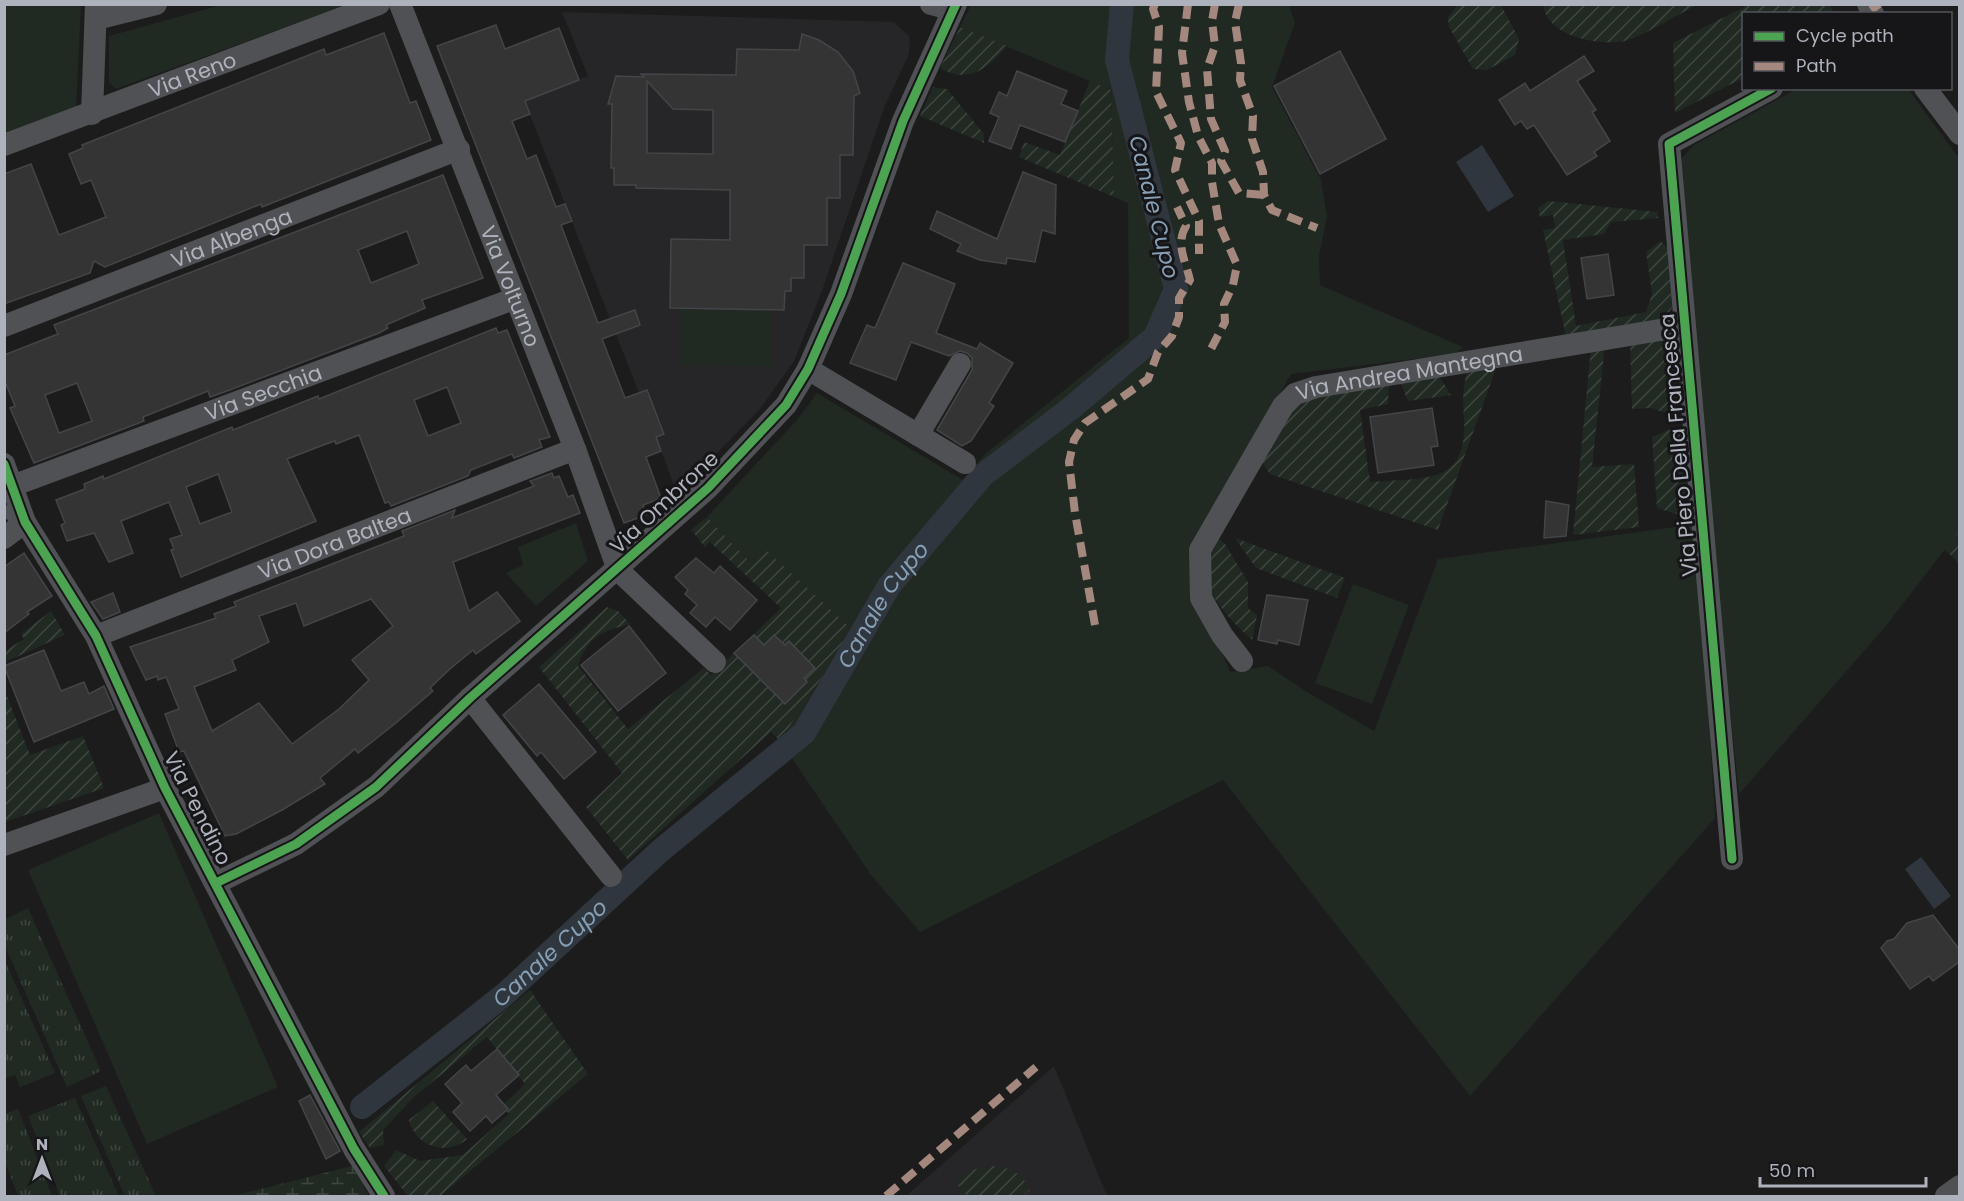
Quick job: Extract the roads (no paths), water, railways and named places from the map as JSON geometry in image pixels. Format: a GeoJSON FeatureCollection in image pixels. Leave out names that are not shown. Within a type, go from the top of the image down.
{"type":"FeatureCollection","features":[{"type":"Feature","properties":{"kind":"street"},"geometry":{"type":"LineString","coordinates":[[92,114],[96,12],[156,4]]}},
{"type":"Feature","properties":{"kind":"street","name":"Via Reno"},"geometry":{"type":"LineString","coordinates":[[4,145],[92,114],[351,10],[379,4]]}},
{"type":"Feature","properties":{"kind":"street","name":"Via Volturno"},"geometry":{"type":"LineString","coordinates":[[400,4],[459,149],[575,449],[618,570]]}},
{"type":"Feature","properties":{"kind":"street"},"geometry":{"type":"LineString","coordinates":[[931,4],[955,8]]}},
{"type":"Feature","properties":{"kind":"street","name":"Via Ombrone"},"geometry":{"type":"LineString","coordinates":[[216,882],[296,844],[376,787],[470,698],[618,570],[708,488],[786,405],[808,369],[841,294],[903,121],[955,8]]}},
{"type":"Feature","properties":{"kind":"street","name":"Via Piero Della Francesca"},"geometry":{"type":"LineString","coordinates":[[1732,859],[1670,144],[1768,90]]}},
{"type":"Feature","properties":{"kind":"street"},"geometry":{"type":"LineString","coordinates":[[1926,90],[1959,134]]}},
{"type":"Feature","properties":{"kind":"street","name":"Via Albenga"},"geometry":{"type":"LineString","coordinates":[[4,326],[459,149]]}},
{"type":"Feature","properties":{"kind":"street","name":"Via Secchia"},"geometry":{"type":"LineString","coordinates":[[7,484],[516,298]]}},
{"type":"Feature","properties":{"kind":"street","name":"Via Andrea Mantegna"},"geometry":{"type":"LineString","coordinates":[[1242,661],[1222,635],[1201,598],[1200,550],[1283,406],[1295,394],[1316,387],[1684,326]]}},
{"type":"Feature","properties":{"kind":"street"},"geometry":{"type":"LineString","coordinates":[[918,435],[960,364]]}},
{"type":"Feature","properties":{"kind":"street"},"geometry":{"type":"LineString","coordinates":[[808,369],[965,463]]}},
{"type":"Feature","properties":{"kind":"street","name":"Via Dora Baltea"},"geometry":{"type":"LineString","coordinates":[[96,636],[575,449]]}},
{"type":"Feature","properties":{"kind":"street","name":"Via Pendino"},"geometry":{"type":"LineString","coordinates":[[7,484],[25,522],[96,636],[165,788],[354,1149],[384,1197]]}},
{"type":"Feature","properties":{"kind":"street"},"geometry":{"type":"LineString","coordinates":[[4,538],[25,522]]}},
{"type":"Feature","properties":{"kind":"street"},"geometry":{"type":"LineString","coordinates":[[618,570],[715,662]]}},
{"type":"Feature","properties":{"kind":"street"},"geometry":{"type":"LineString","coordinates":[[470,698],[611,876]]}},
{"type":"Feature","properties":{"kind":"street"},"geometry":{"type":"LineString","coordinates":[[4,845],[165,788]]}},
{"type":"Feature","properties":{"kind":"street"},"geometry":{"type":"LineString","coordinates":[[1946,1197],[1959,1186]]}},
{"type":"Feature","properties":{"kind":"waterway","name":"Canale Cupo"},"geometry":{"type":"LineString","coordinates":[[362,1107],[504,995],[660,851],[804,733],[889,586],[983,475],[1070,409],[1155,337],[1176,289],[1117,60],[1122,4]]}}]}
